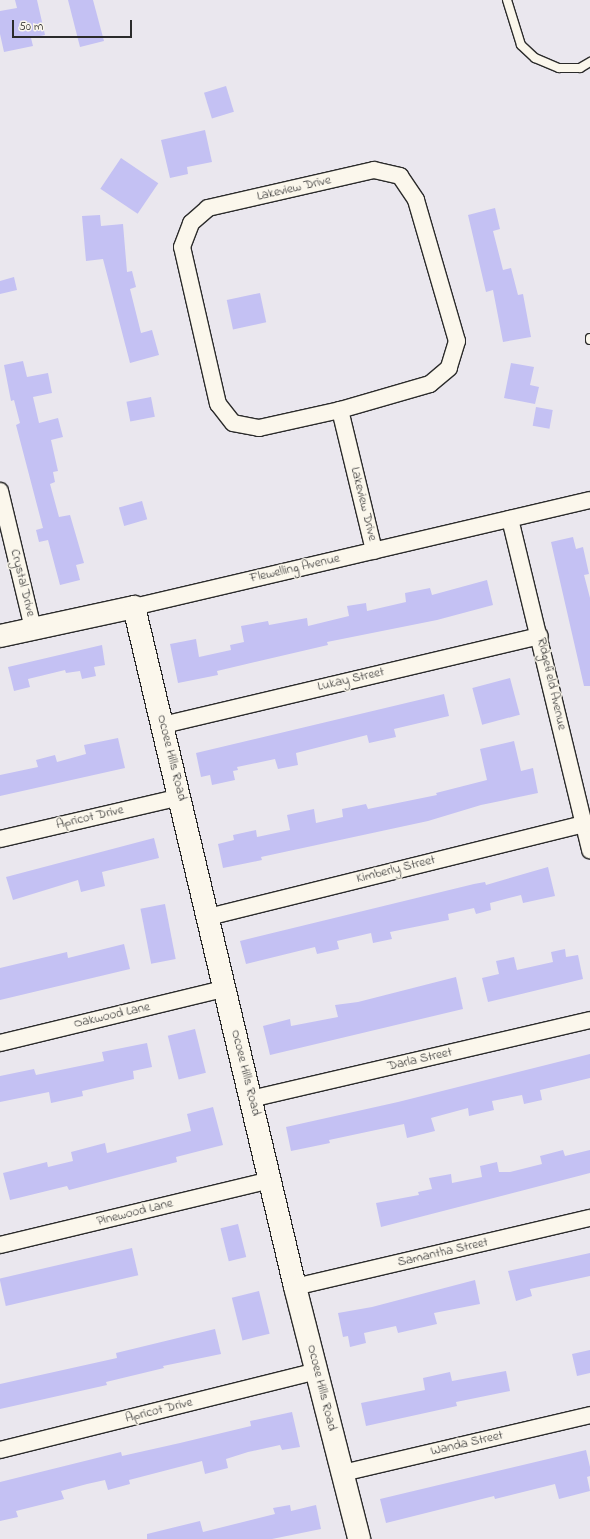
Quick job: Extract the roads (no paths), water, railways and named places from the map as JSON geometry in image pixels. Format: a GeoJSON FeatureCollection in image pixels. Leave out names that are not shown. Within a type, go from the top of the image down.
{"type":"FeatureCollection","features":[{"type":"Feature","properties":{"kind":"street","name":"Lakeview Drive"},"geometry":{"type":"LineString","coordinates":[[374,170],[400,176],[416,200],[457,341],[449,368],[430,384],[340,410],[259,428],[233,424],[218,404],[182,247],[191,223],[208,208],[374,170]]}},
{"type":"Feature","properties":{"kind":"street","name":"Lakeview Drive"},"geometry":{"type":"LineString","coordinates":[[340,410],[374,551]]}},
{"type":"Feature","properties":{"kind":"street","name":"Crystal Drive"},"geometry":{"type":"LineString","coordinates":[[0,491],[34,628]]}},
{"type":"Feature","properties":{"kind":"street","name":"Flewelling Avenue"},"geometry":{"type":"LineString","coordinates":[[0,636],[134,607],[590,500]]}},
{"type":"Feature","properties":{"kind":"street","name":"Ridgefield Avenue"},"geometry":{"type":"LineString","coordinates":[[510,519],[540,636],[590,850]]}},
{"type":"Feature","properties":{"kind":"street","name":"Ocoee Hills Road"},"geometry":{"type":"LineString","coordinates":[[134,607],[180,797],[224,989],[271,1180],[295,1287],[359,1539]]}},
{"type":"Feature","properties":{"kind":"street","name":"Lukay Street"},"geometry":{"type":"LineString","coordinates":[[162,725],[540,636]]}},
{"type":"Feature","properties":{"kind":"street","name":"Apricot Drive"},"geometry":{"type":"LineString","coordinates":[[0,839],[180,797]]}},
{"type":"Feature","properties":{"kind":"street","name":"Kimberly Street"},"geometry":{"type":"LineString","coordinates":[[208,917],[584,824]]}},
{"type":"Feature","properties":{"kind":"street","name":"Oakwood Lane"},"geometry":{"type":"LineString","coordinates":[[0,1042],[224,989]]}},
{"type":"Feature","properties":{"kind":"street","name":"Darla Street"},"geometry":{"type":"LineString","coordinates":[[251,1099],[590,1020]]}},
{"type":"Feature","properties":{"kind":"street","name":"Pinewood Lane"},"geometry":{"type":"LineString","coordinates":[[0,1245],[271,1180]]}},
{"type":"Feature","properties":{"kind":"street","name":"Samantha Street"},"geometry":{"type":"LineString","coordinates":[[295,1287],[590,1218]]}},
{"type":"Feature","properties":{"kind":"street","name":"Apricot Drive"},"geometry":{"type":"LineString","coordinates":[[0,1450],[317,1371]]}},
{"type":"Feature","properties":{"kind":"street","name":"Wanda Street"},"geometry":{"type":"LineString","coordinates":[[343,1473],[590,1415]]}},
{"type":"Feature","properties":{"kind":"lane"},"geometry":{"type":"LineString","coordinates":[[507,0],[521,45],[535,58],[559,68],[580,68],[590,62]]}}]}
